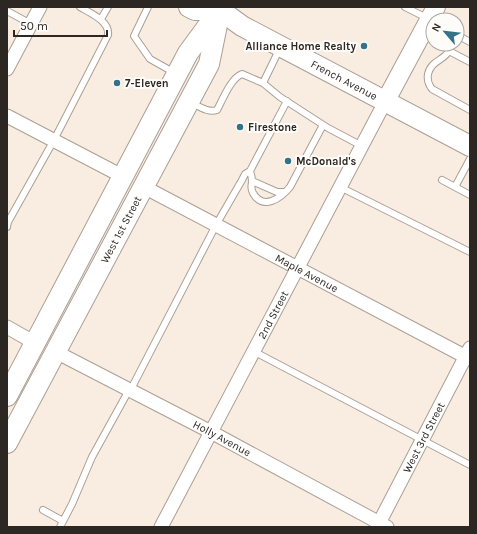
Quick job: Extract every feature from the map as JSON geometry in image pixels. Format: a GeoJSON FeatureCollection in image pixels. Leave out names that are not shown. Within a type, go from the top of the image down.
{"type":"FeatureCollection","features":[{"type":"Feature","properties":{"kind":"main road"},"geometry":{"type":"LineString","coordinates":[[189,7],[195,10],[220,8]]}},
{"type":"Feature","properties":{"kind":"main road","name":"West 1st Street"},"geometry":{"type":"LineString","coordinates":[[7,396],[188,52],[220,8]]}},
{"type":"Feature","properties":{"kind":"main road","name":"West 1st Street"},"geometry":{"type":"LineString","coordinates":[[7,443],[209,64],[220,8]]}},
{"type":"Feature","properties":{"kind":"main road","name":"French Avenue"},"geometry":{"type":"LineString","coordinates":[[220,8],[242,26],[470,146]]}},
{"type":"Feature","properties":{"kind":"main road"},"geometry":{"type":"LineString","coordinates":[[56,352],[54,331],[68,303],[65,286]]}},
{"type":"Feature","properties":{"kind":"main road"},"geometry":{"type":"LineString","coordinates":[[25,409],[25,390],[37,366],[35,343]]}},
{"type":"Feature","properties":{"kind":"street"},"geometry":{"type":"LineString","coordinates":[[7,69],[40,7]]}},
{"type":"Feature","properties":{"kind":"street"},"geometry":{"type":"LineString","coordinates":[[386,102],[425,30]]}},
{"type":"Feature","properties":{"kind":"street","name":"2nd Street"},"geometry":{"type":"LineString","coordinates":[[161,527],[386,102]]}},
{"type":"Feature","properties":{"kind":"street"},"geometry":{"type":"LineString","coordinates":[[7,116],[122,176]]}},
{"type":"Feature","properties":{"kind":"street","name":"Maple Avenue"},"geometry":{"type":"LineString","coordinates":[[144,187],[297,268],[468,355]]}},
{"type":"Feature","properties":{"kind":"street"},"geometry":{"type":"LineString","coordinates":[[7,328],[35,343]]}},
{"type":"Feature","properties":{"kind":"street","name":"Holly Avenue"},"geometry":{"type":"LineString","coordinates":[[56,352],[211,432],[381,526]]}},
{"type":"Feature","properties":{"kind":"street","name":"West 3rd Street"},"geometry":{"type":"LineString","coordinates":[[381,526],[422,439],[468,355]]}},
{"type":"Feature","properties":{"kind":"lane"},"geometry":{"type":"LineString","coordinates":[[7,227],[8,222],[54,140],[108,34],[109,30],[101,19],[80,7]]}},
{"type":"Feature","properties":{"kind":"lane"},"geometry":{"type":"LineString","coordinates":[[101,19],[108,7]]}},
{"type":"Feature","properties":{"kind":"lane"},"geometry":{"type":"LineString","coordinates":[[148,7],[134,36],[150,59],[176,74]]}},
{"type":"Feature","properties":{"kind":"lane"},"geometry":{"type":"LineString","coordinates":[[405,7],[425,16]]}},
{"type":"Feature","properties":{"kind":"lane"},"geometry":{"type":"LineString","coordinates":[[7,11],[31,24]]}},
{"type":"Feature","properties":{"kind":"lane"},"geometry":{"type":"LineString","coordinates":[[263,82],[280,46]]}},
{"type":"Feature","properties":{"kind":"lane"},"geometry":{"type":"LineString","coordinates":[[448,52],[433,64],[429,70],[428,83],[432,89],[470,110]]}},
{"type":"Feature","properties":{"kind":"lane"},"geometry":{"type":"LineString","coordinates":[[451,52],[470,62]]}},
{"type":"Feature","properties":{"kind":"lane"},"geometry":{"type":"LineString","coordinates":[[189,102],[209,111],[217,110],[233,80],[242,74],[263,82],[280,97],[323,125],[362,146]]}},
{"type":"Feature","properties":{"kind":"lane"},"geometry":{"type":"LineString","coordinates":[[60,527],[72,504],[92,457],[130,390],[216,225],[245,174],[250,171],[287,101]]}},
{"type":"Feature","properties":{"kind":"lane"},"geometry":{"type":"LineString","coordinates":[[250,171],[253,193],[260,200],[267,202],[273,201],[290,187],[323,125]]}},
{"type":"Feature","properties":{"kind":"lane"},"geometry":{"type":"LineString","coordinates":[[455,188],[470,159]]}},
{"type":"Feature","properties":{"kind":"lane"},"geometry":{"type":"LineString","coordinates":[[442,180],[470,195]]}},
{"type":"Feature","properties":{"kind":"lane"},"geometry":{"type":"LineString","coordinates":[[252,181],[277,192],[285,192]]}},
{"type":"Feature","properties":{"kind":"lane"},"geometry":{"type":"LineString","coordinates":[[340,187],[470,252]]}},
{"type":"Feature","properties":{"kind":"lane"},"geometry":{"type":"LineString","coordinates":[[253,351],[470,465]]}},
{"type":"Feature","properties":{"kind":"lane"},"geometry":{"type":"LineString","coordinates":[[42,510],[63,521]]}},
{"type":"Feature","properties":{"kind":"place","name":"Alliance Home Realty"},"geometry":{"type":"Point","coordinates":[364,46]}},
{"type":"Feature","properties":{"kind":"place","name":"7-Eleven"},"geometry":{"type":"Point","coordinates":[117,83]}},
{"type":"Feature","properties":{"kind":"place","name":"Firestone"},"geometry":{"type":"Point","coordinates":[240,127]}},
{"type":"Feature","properties":{"kind":"place","name":"McDonald's"},"geometry":{"type":"Point","coordinates":[288,161]}}]}
